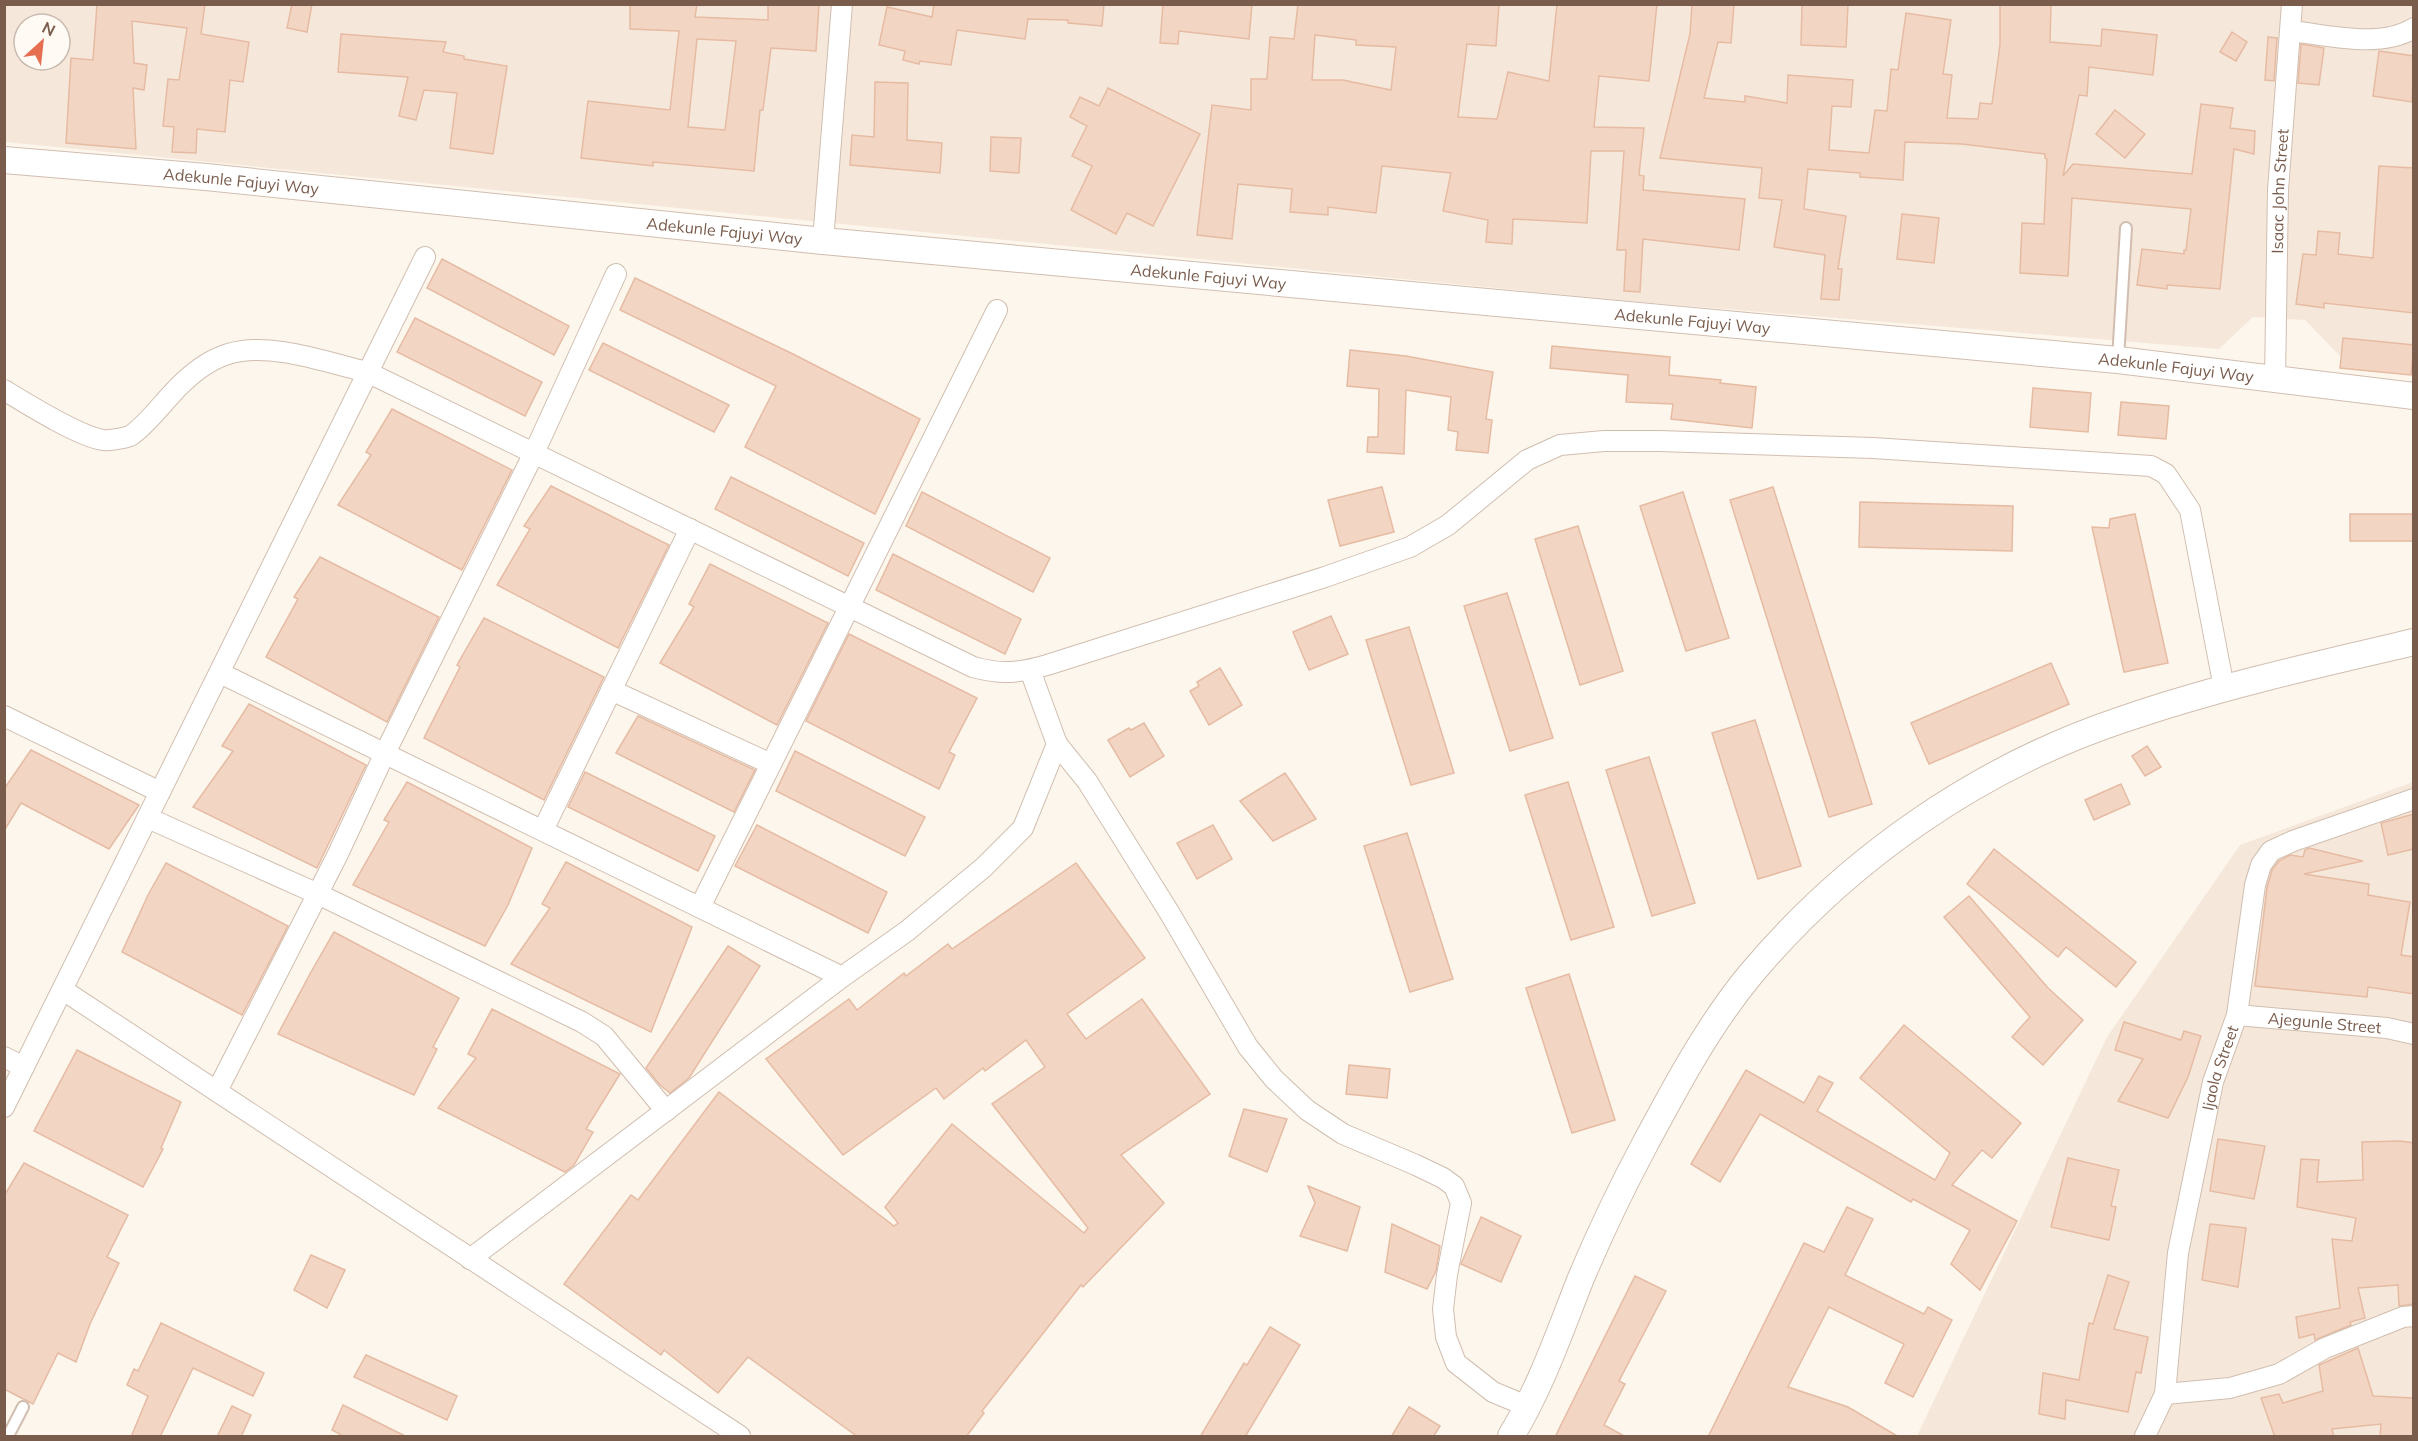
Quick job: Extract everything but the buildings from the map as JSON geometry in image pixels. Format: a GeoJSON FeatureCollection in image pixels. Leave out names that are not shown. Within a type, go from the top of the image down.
{"type":"FeatureCollection","features":[{"type":"Feature","properties":{"kind":"street"},"geometry":{"type":"LineString","coordinates":[[823,241],[842,4]]}},
{"type":"Feature","properties":{"kind":"street","name":"Isaac John Street"},"geometry":{"type":"LineString","coordinates":[[2275,379],[2278,190],[2292,4]]}},
{"type":"Feature","properties":{"kind":"street"},"geometry":{"type":"LineString","coordinates":[[2290,31],[2373,40],[2390,38],[2413,23]]}},
{"type":"Feature","properties":{"kind":"street","name":"Adekunle Fajuyi Way"},"geometry":{"type":"LineString","coordinates":[[4,160],[206,177],[823,241],[2118,360],[2414,396]]}},
{"type":"Feature","properties":{"kind":"street"},"geometry":{"type":"LineString","coordinates":[[4,1107],[425,257]]}},
{"type":"Feature","properties":{"kind":"street"},"geometry":{"type":"LineString","coordinates":[[217,1091],[318,894],[385,753],[534,453],[616,274]]}},
{"type":"Feature","properties":{"kind":"street"},"geometry":{"type":"LineString","coordinates":[[700,907],[997,310]]}},
{"type":"Feature","properties":{"kind":"street"},"geometry":{"type":"LineString","coordinates":[[4,390],[48,415],[104,441],[129,436],[157,410],[177,387],[200,369],[226,354],[251,349],[298,355],[367,372],[973,667],[996,673],[1030,669],[1325,578],[1410,547],[1448,525],[1527,460],[1560,444],[1659,441],[1873,448],[2151,466],[2166,474],[2190,510],[2224,688]]}},
{"type":"Feature","properties":{"kind":"street"},"geometry":{"type":"LineString","coordinates":[[543,830],[690,529]]}},
{"type":"Feature","properties":{"kind":"street"},"geometry":{"type":"LineString","coordinates":[[1511,1437],[1529,1407],[1584,1272],[1659,1118],[1712,1027],[1748,978],[1791,928],[1881,848],[1940,807],[2057,746],[2119,720],[2224,688],[2414,642]]}},
{"type":"Feature","properties":{"kind":"street"},"geometry":{"type":"LineString","coordinates":[[1030,669],[1057,744],[1087,781],[1169,912],[1248,1047],[1274,1079],[1307,1110],[1343,1134],[1416,1165],[1454,1186],[1461,1203],[1443,1309],[1446,1337],[1456,1363],[1493,1392],[1529,1407]]}},
{"type":"Feature","properties":{"kind":"street"},"geometry":{"type":"LineString","coordinates":[[220,673],[842,977]]}},
{"type":"Feature","properties":{"kind":"street"},"geometry":{"type":"LineString","coordinates":[[611,690],[771,764]]}},
{"type":"Feature","properties":{"kind":"street"},"geometry":{"type":"LineString","coordinates":[[4,716],[160,792]]}},
{"type":"Feature","properties":{"kind":"street"},"geometry":{"type":"LineString","coordinates":[[470,1259],[842,977],[907,931],[984,867],[1023,828],[1057,744]]}},
{"type":"Feature","properties":{"kind":"street","name":"Ijaola Street"},"geometry":{"type":"LineString","coordinates":[[2145,1437],[2165,1394],[2178,1253],[2213,1082],[2237,1015],[2255,885],[2261,865],[2271,851],[2293,841],[2414,799]]}},
{"type":"Feature","properties":{"kind":"street"},"geometry":{"type":"LineString","coordinates":[[148,818],[318,894],[582,1022],[604,1036],[666,1111]]}},
{"type":"Feature","properties":{"kind":"street"},"geometry":{"type":"LineString","coordinates":[[63,990],[740,1437]]}},
{"type":"Feature","properties":{"kind":"street","name":"Ajegunle Street"},"geometry":{"type":"LineString","coordinates":[[2237,1015],[2387,1028],[2414,1034]]}},
{"type":"Feature","properties":{"kind":"street"},"geometry":{"type":"LineString","coordinates":[[4,1057],[24,1067]]}},
{"type":"Feature","properties":{"kind":"street"},"geometry":{"type":"LineString","coordinates":[[2165,1394],[2230,1388],[2279,1374],[2325,1348],[2403,1317],[2414,1316]]}},
{"type":"Feature","properties":{"kind":"lane"},"geometry":{"type":"LineString","coordinates":[[2118,360],[2126,228]]}},
{"type":"Feature","properties":{"kind":"lane"},"geometry":{"type":"LineString","coordinates":[[8,1437],[23,1407]]}},
{"type":"Feature","properties":{"kind":"shaded area"},"geometry":{"type":"Polygon","coordinates":[[[4,5],[2413,5],[2413,362],[2339,355],[2305,320],[2253,317],[2219,349],[1627,301],[5,142],[4,5]]]}},
{"type":"Feature","properties":{"kind":"shaded area"},"geometry":{"type":"Polygon","coordinates":[[[2413,782],[2413,1436],[1917,1436],[2107,1037],[2240,845],[2413,782]]]}}]}
